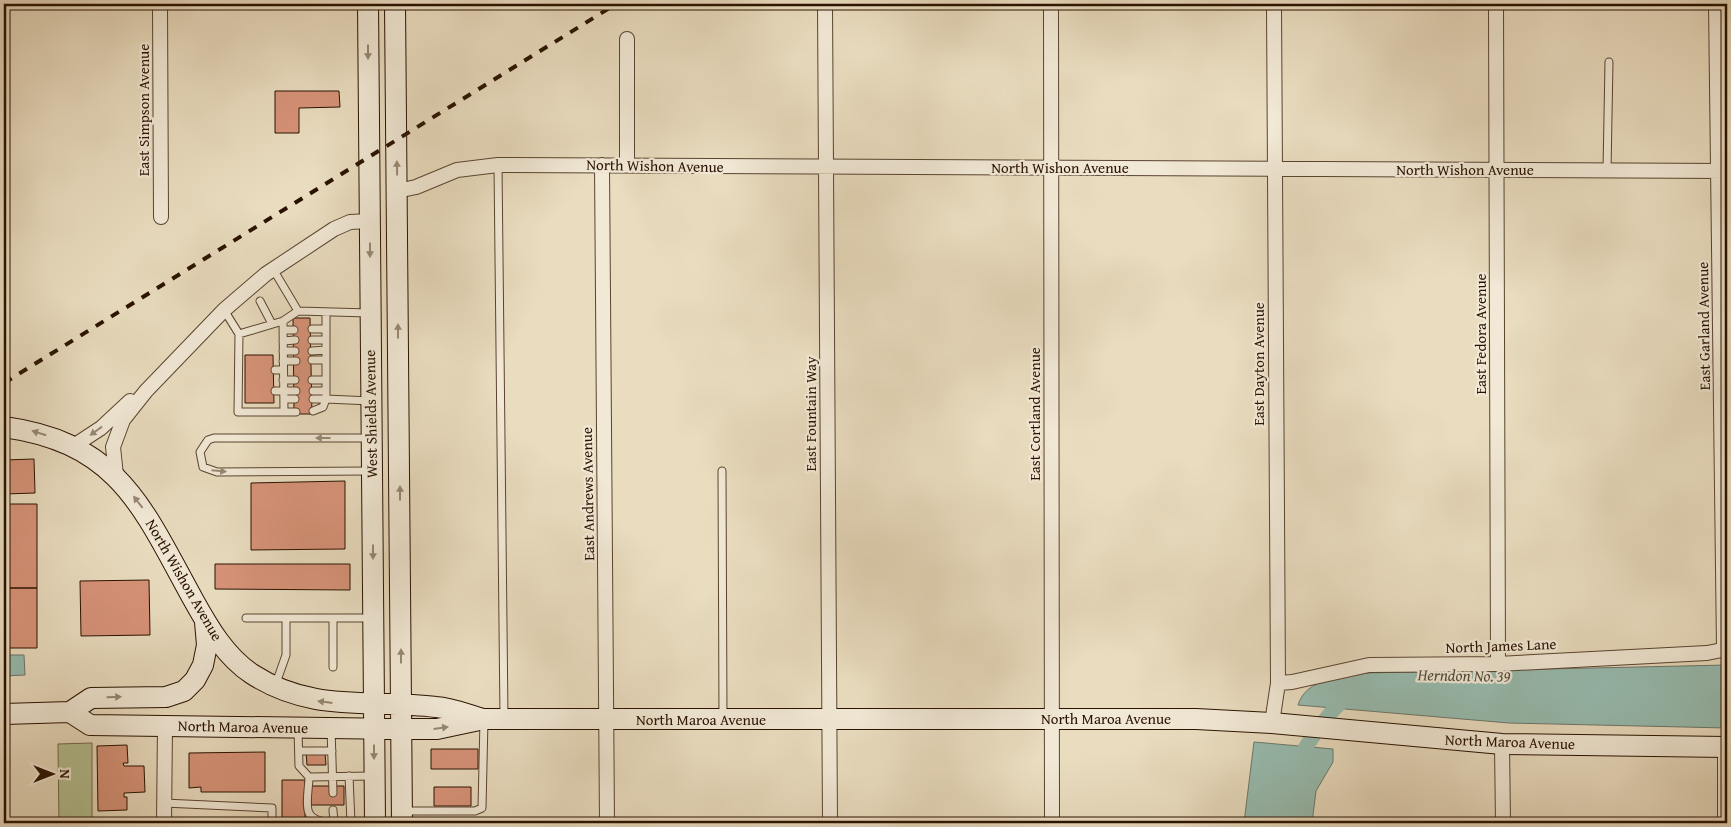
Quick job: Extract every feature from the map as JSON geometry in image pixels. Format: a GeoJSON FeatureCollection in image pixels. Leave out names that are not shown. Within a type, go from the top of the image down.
{"type":"FeatureCollection","features":[{"type":"Feature","properties":{"kind":"main road","name":"West Shields Avenue"},"geometry":{"type":"LineString","coordinates":[[368,4],[375,823]]}},
{"type":"Feature","properties":{"kind":"main road","name":"West Shields Avenue"},"geometry":{"type":"LineString","coordinates":[[395,4],[402,817]]}},
{"type":"Feature","properties":{"kind":"main road","name":"North Wishon Avenue"},"geometry":{"type":"LineString","coordinates":[[4,426],[30,430],[72,447],[94,458],[116,475],[143,507],[205,621],[226,651],[240,664],[274,687],[288,693],[319,701],[374,704]]}},
{"type":"Feature","properties":{"kind":"main road"},"geometry":{"type":"LineString","coordinates":[[4,714],[70,712],[91,698],[166,697],[184,691],[195,680],[203,665],[207,645],[205,621]]}},
{"type":"Feature","properties":{"kind":"main road","name":"North Maroa Avenue"},"geometry":{"type":"LineString","coordinates":[[374,704],[438,707],[484,720]]}},
{"type":"Feature","properties":{"kind":"main road","name":"North Maroa Avenue"},"geometry":{"type":"LineString","coordinates":[[70,712],[90,725],[402,729],[437,729],[484,720],[1196,719],[1272,723],[1502,744],[1726,747]]}},
{"type":"Feature","properties":{"kind":"street","name":"East Simpson Avenue"},"geometry":{"type":"LineString","coordinates":[[160,4],[161,217]]}},
{"type":"Feature","properties":{"kind":"street","name":"East Fountain Way"},"geometry":{"type":"LineString","coordinates":[[825,4],[830,823]]}},
{"type":"Feature","properties":{"kind":"street","name":"East Cortland Avenue"},"geometry":{"type":"LineString","coordinates":[[1051,4],[1052,823]]}},
{"type":"Feature","properties":{"kind":"street","name":"East Dayton Avenue"},"geometry":{"type":"LineString","coordinates":[[1272,723],[1278,683],[1274,4]]}},
{"type":"Feature","properties":{"kind":"street","name":"East Fedora Avenue"},"geometry":{"type":"LineString","coordinates":[[1496,4],[1498,664]]}},
{"type":"Feature","properties":{"kind":"street","name":"East Garland Avenue"},"geometry":{"type":"LineString","coordinates":[[1716,4],[1723,171],[1726,649]]}},
{"type":"Feature","properties":{"kind":"street"},"geometry":{"type":"LineString","coordinates":[[627,39],[627,166]]}},
{"type":"Feature","properties":{"kind":"street","name":"North Wishon Avenue"},"geometry":{"type":"LineString","coordinates":[[397,191],[416,187],[457,170],[498,165],[1723,171]]}},
{"type":"Feature","properties":{"kind":"street","name":"East Andrews Avenue"},"geometry":{"type":"LineString","coordinates":[[602,165],[607,823]]}},
{"type":"Feature","properties":{"kind":"street"},"geometry":{"type":"LineString","coordinates":[[116,475],[113,446],[123,420],[146,391],[224,310],[273,269],[334,229],[350,222],[370,221]]}},
{"type":"Feature","properties":{"kind":"street"},"geometry":{"type":"LineString","coordinates":[[72,447],[101,428],[127,403],[146,391]]}},
{"type":"Feature","properties":{"kind":"street","name":"North James Lane"},"geometry":{"type":"LineString","coordinates":[[1278,683],[1292,682],[1369,665],[1498,664],[1707,653],[1726,649]]}},
{"type":"Feature","properties":{"kind":"street"},"geometry":{"type":"LineString","coordinates":[[164,823],[165,726]]}},
{"type":"Feature","properties":{"kind":"street"},"geometry":{"type":"LineString","coordinates":[[1502,744],[1503,823]]}},
{"type":"Feature","properties":{"kind":"street"},"geometry":{"type":"LineString","coordinates":[[1725,823],[1726,747]]}},
{"type":"Feature","properties":{"kind":"lane"},"geometry":{"type":"LineString","coordinates":[[1607,170],[1609,62]]}},
{"type":"Feature","properties":{"kind":"lane"},"geometry":{"type":"LineString","coordinates":[[498,165],[504,720]]}},
{"type":"Feature","properties":{"kind":"lane"},"geometry":{"type":"LineString","coordinates":[[273,269],[298,311]]}},
{"type":"Feature","properties":{"kind":"lane"},"geometry":{"type":"LineString","coordinates":[[260,301],[272,324]]}},
{"type":"Feature","properties":{"kind":"lane"},"geometry":{"type":"LineString","coordinates":[[224,310],[239,334],[238,412],[296,412]]}},
{"type":"Feature","properties":{"kind":"lane"},"geometry":{"type":"LineString","coordinates":[[239,334],[283,321],[298,311],[370,313]]}},
{"type":"Feature","properties":{"kind":"lane"},"geometry":{"type":"LineString","coordinates":[[312,411],[323,407],[326,399],[326,312]]}},
{"type":"Feature","properties":{"kind":"lane"},"geometry":{"type":"LineString","coordinates":[[283,321],[284,412]]}},
{"type":"Feature","properties":{"kind":"lane"},"geometry":{"type":"LineString","coordinates":[[312,329],[326,329]]}},
{"type":"Feature","properties":{"kind":"lane"},"geometry":{"type":"LineString","coordinates":[[283,330],[294,330]]}},
{"type":"Feature","properties":{"kind":"lane"},"geometry":{"type":"LineString","coordinates":[[283,341],[295,340]]}},
{"type":"Feature","properties":{"kind":"lane"},"geometry":{"type":"LineString","coordinates":[[312,340],[326,340]]}},
{"type":"Feature","properties":{"kind":"lane"},"geometry":{"type":"LineString","coordinates":[[312,351],[326,350]]}},
{"type":"Feature","properties":{"kind":"lane"},"geometry":{"type":"LineString","coordinates":[[283,351],[295,351]]}},
{"type":"Feature","properties":{"kind":"lane"},"geometry":{"type":"LineString","coordinates":[[283,361],[296,360]]}},
{"type":"Feature","properties":{"kind":"lane"},"geometry":{"type":"LineString","coordinates":[[312,360],[326,360]]}},
{"type":"Feature","properties":{"kind":"lane"},"geometry":{"type":"LineString","coordinates":[[275,370],[283,370]]}},
{"type":"Feature","properties":{"kind":"lane"},"geometry":{"type":"LineString","coordinates":[[238,371],[247,371]]}},
{"type":"Feature","properties":{"kind":"lane"},"geometry":{"type":"LineString","coordinates":[[283,380],[295,380]]}},
{"type":"Feature","properties":{"kind":"lane"},"geometry":{"type":"LineString","coordinates":[[312,380],[326,380]]}},
{"type":"Feature","properties":{"kind":"lane"},"geometry":{"type":"LineString","coordinates":[[238,391],[247,391]]}},
{"type":"Feature","properties":{"kind":"lane"},"geometry":{"type":"LineString","coordinates":[[274,391],[296,391]]}},
{"type":"Feature","properties":{"kind":"lane"},"geometry":{"type":"LineString","coordinates":[[313,391],[326,391]]}},
{"type":"Feature","properties":{"kind":"lane"},"geometry":{"type":"LineString","coordinates":[[284,399],[295,399]]}},
{"type":"Feature","properties":{"kind":"lane"},"geometry":{"type":"LineString","coordinates":[[313,399],[371,401]]}},
{"type":"Feature","properties":{"kind":"lane"},"geometry":{"type":"LineString","coordinates":[[372,438],[214,438],[208,440],[200,452],[203,467],[217,472],[372,471]]}},
{"type":"Feature","properties":{"kind":"lane"},"geometry":{"type":"LineString","coordinates":[[722,471],[723,720]]}},
{"type":"Feature","properties":{"kind":"lane"},"geometry":{"type":"LineString","coordinates":[[246,618],[373,618]]}},
{"type":"Feature","properties":{"kind":"lane"},"geometry":{"type":"LineString","coordinates":[[274,687],[286,655],[286,618]]}},
{"type":"Feature","properties":{"kind":"lane"},"geometry":{"type":"LineString","coordinates":[[333,618],[333,667]]}},
{"type":"Feature","properties":{"kind":"lane"},"geometry":{"type":"LineString","coordinates":[[402,817],[475,811],[482,808],[484,720]]}},
{"type":"Feature","properties":{"kind":"lane"},"geometry":{"type":"LineString","coordinates":[[298,728],[299,766],[309,777],[309,813],[321,823],[366,823]]}},
{"type":"Feature","properties":{"kind":"lane"},"geometry":{"type":"LineString","coordinates":[[331,728],[333,793]]}},
{"type":"Feature","properties":{"kind":"lane"},"geometry":{"type":"LineString","coordinates":[[299,751],[332,751]]}},
{"type":"Feature","properties":{"kind":"lane"},"geometry":{"type":"LineString","coordinates":[[349,776],[351,823]]}},
{"type":"Feature","properties":{"kind":"lane"},"geometry":{"type":"LineString","coordinates":[[309,777],[374,776]]}},
{"type":"Feature","properties":{"kind":"lane"},"geometry":{"type":"LineString","coordinates":[[164,803],[272,808],[272,823]]}},
{"type":"Feature","properties":{"kind":"lane"},"geometry":{"type":"LineString","coordinates":[[333,810],[334,823]]}},
{"type":"Feature","properties":{"kind":"green space"},"geometry":{"type":"Polygon","coordinates":[[[92,743],[92,823],[59,823],[58,744],[92,743]]]}},
{"type":"Feature","properties":{"kind":"water"},"geometry":{"type":"Polygon","coordinates":[[[4,655],[24,655],[25,675],[4,676],[4,655]]]}},
{"type":"Feature","properties":{"kind":"water"},"geometry":{"type":"Polygon","coordinates":[[[1727,665],[1727,728],[1509,723],[1298,705],[1302,696],[1317,684],[1337,677],[1367,673],[1727,665]]]}},
{"type":"Feature","properties":{"kind":"water"},"geometry":{"type":"Polygon","coordinates":[[[1254,742],[1333,749],[1333,762],[1316,791],[1312,823],[1244,823],[1254,742]]]}},
{"type":"Feature","properties":{"kind":"building"},"geometry":{"type":"Polygon","coordinates":[[[275,91],[339,91],[340,107],[299,108],[299,133],[275,133],[275,91]]]}},
{"type":"Feature","properties":{"kind":"building"},"geometry":{"type":"Polygon","coordinates":[[[293,318],[310,318],[312,414],[294,414],[293,318]]]}},
{"type":"Feature","properties":{"kind":"building"},"geometry":{"type":"Polygon","coordinates":[[[245,355],[273,355],[274,403],[245,403],[245,355]]]}},
{"type":"Feature","properties":{"kind":"building"},"geometry":{"type":"Polygon","coordinates":[[[34,459],[35,493],[4,494],[4,460],[34,459]]]}},
{"type":"Feature","properties":{"kind":"building"},"geometry":{"type":"Polygon","coordinates":[[[345,481],[345,549],[251,550],[251,483],[345,481]]]}},
{"type":"Feature","properties":{"kind":"building"},"geometry":{"type":"Polygon","coordinates":[[[4,504],[37,504],[37,588],[4,588],[4,504]]]}},
{"type":"Feature","properties":{"kind":"building"},"geometry":{"type":"Polygon","coordinates":[[[215,564],[350,564],[350,590],[215,589],[215,564]]]}},
{"type":"Feature","properties":{"kind":"building"},"geometry":{"type":"Polygon","coordinates":[[[149,580],[150,635],[81,636],[80,581],[149,580]]]}},
{"type":"Feature","properties":{"kind":"building"},"geometry":{"type":"Polygon","coordinates":[[[4,588],[37,588],[37,648],[4,648],[4,588]]]}},
{"type":"Feature","properties":{"kind":"building"},"geometry":{"type":"Polygon","coordinates":[[[127,745],[128,763],[123,763],[124,766],[144,766],[145,792],[124,793],[124,797],[127,797],[127,810],[98,811],[97,746],[127,745]]]}},
{"type":"Feature","properties":{"kind":"building"},"geometry":{"type":"Polygon","coordinates":[[[431,749],[478,749],[478,769],[431,769],[431,749]]]}},
{"type":"Feature","properties":{"kind":"building"},"geometry":{"type":"Polygon","coordinates":[[[265,752],[265,792],[201,792],[201,787],[189,788],[189,753],[265,752]]]}},
{"type":"Feature","properties":{"kind":"building"},"geometry":{"type":"Polygon","coordinates":[[[306,753],[325,753],[326,765],[307,765],[306,753]]]}},
{"type":"Feature","properties":{"kind":"building"},"geometry":{"type":"Polygon","coordinates":[[[282,780],[305,780],[305,823],[282,823],[282,780]]]}},
{"type":"Feature","properties":{"kind":"building"},"geometry":{"type":"Polygon","coordinates":[[[311,786],[344,786],[344,805],[311,805],[311,786]]]}},
{"type":"Feature","properties":{"kind":"building"},"geometry":{"type":"Polygon","coordinates":[[[434,787],[471,787],[471,806],[434,806],[434,787]]]}},
{"type":"Feature","properties":{"kind":"waterway","name":"Herndon No. 39"},"geometry":{"type":"LineString","coordinates":[[1297,764],[1306,746],[1321,725],[1337,706],[1352,695]]}},
{"type":"Feature","properties":{"kind":"railway"},"geometry":{"type":"LineString","coordinates":[[4,383],[616,4]]}}]}
